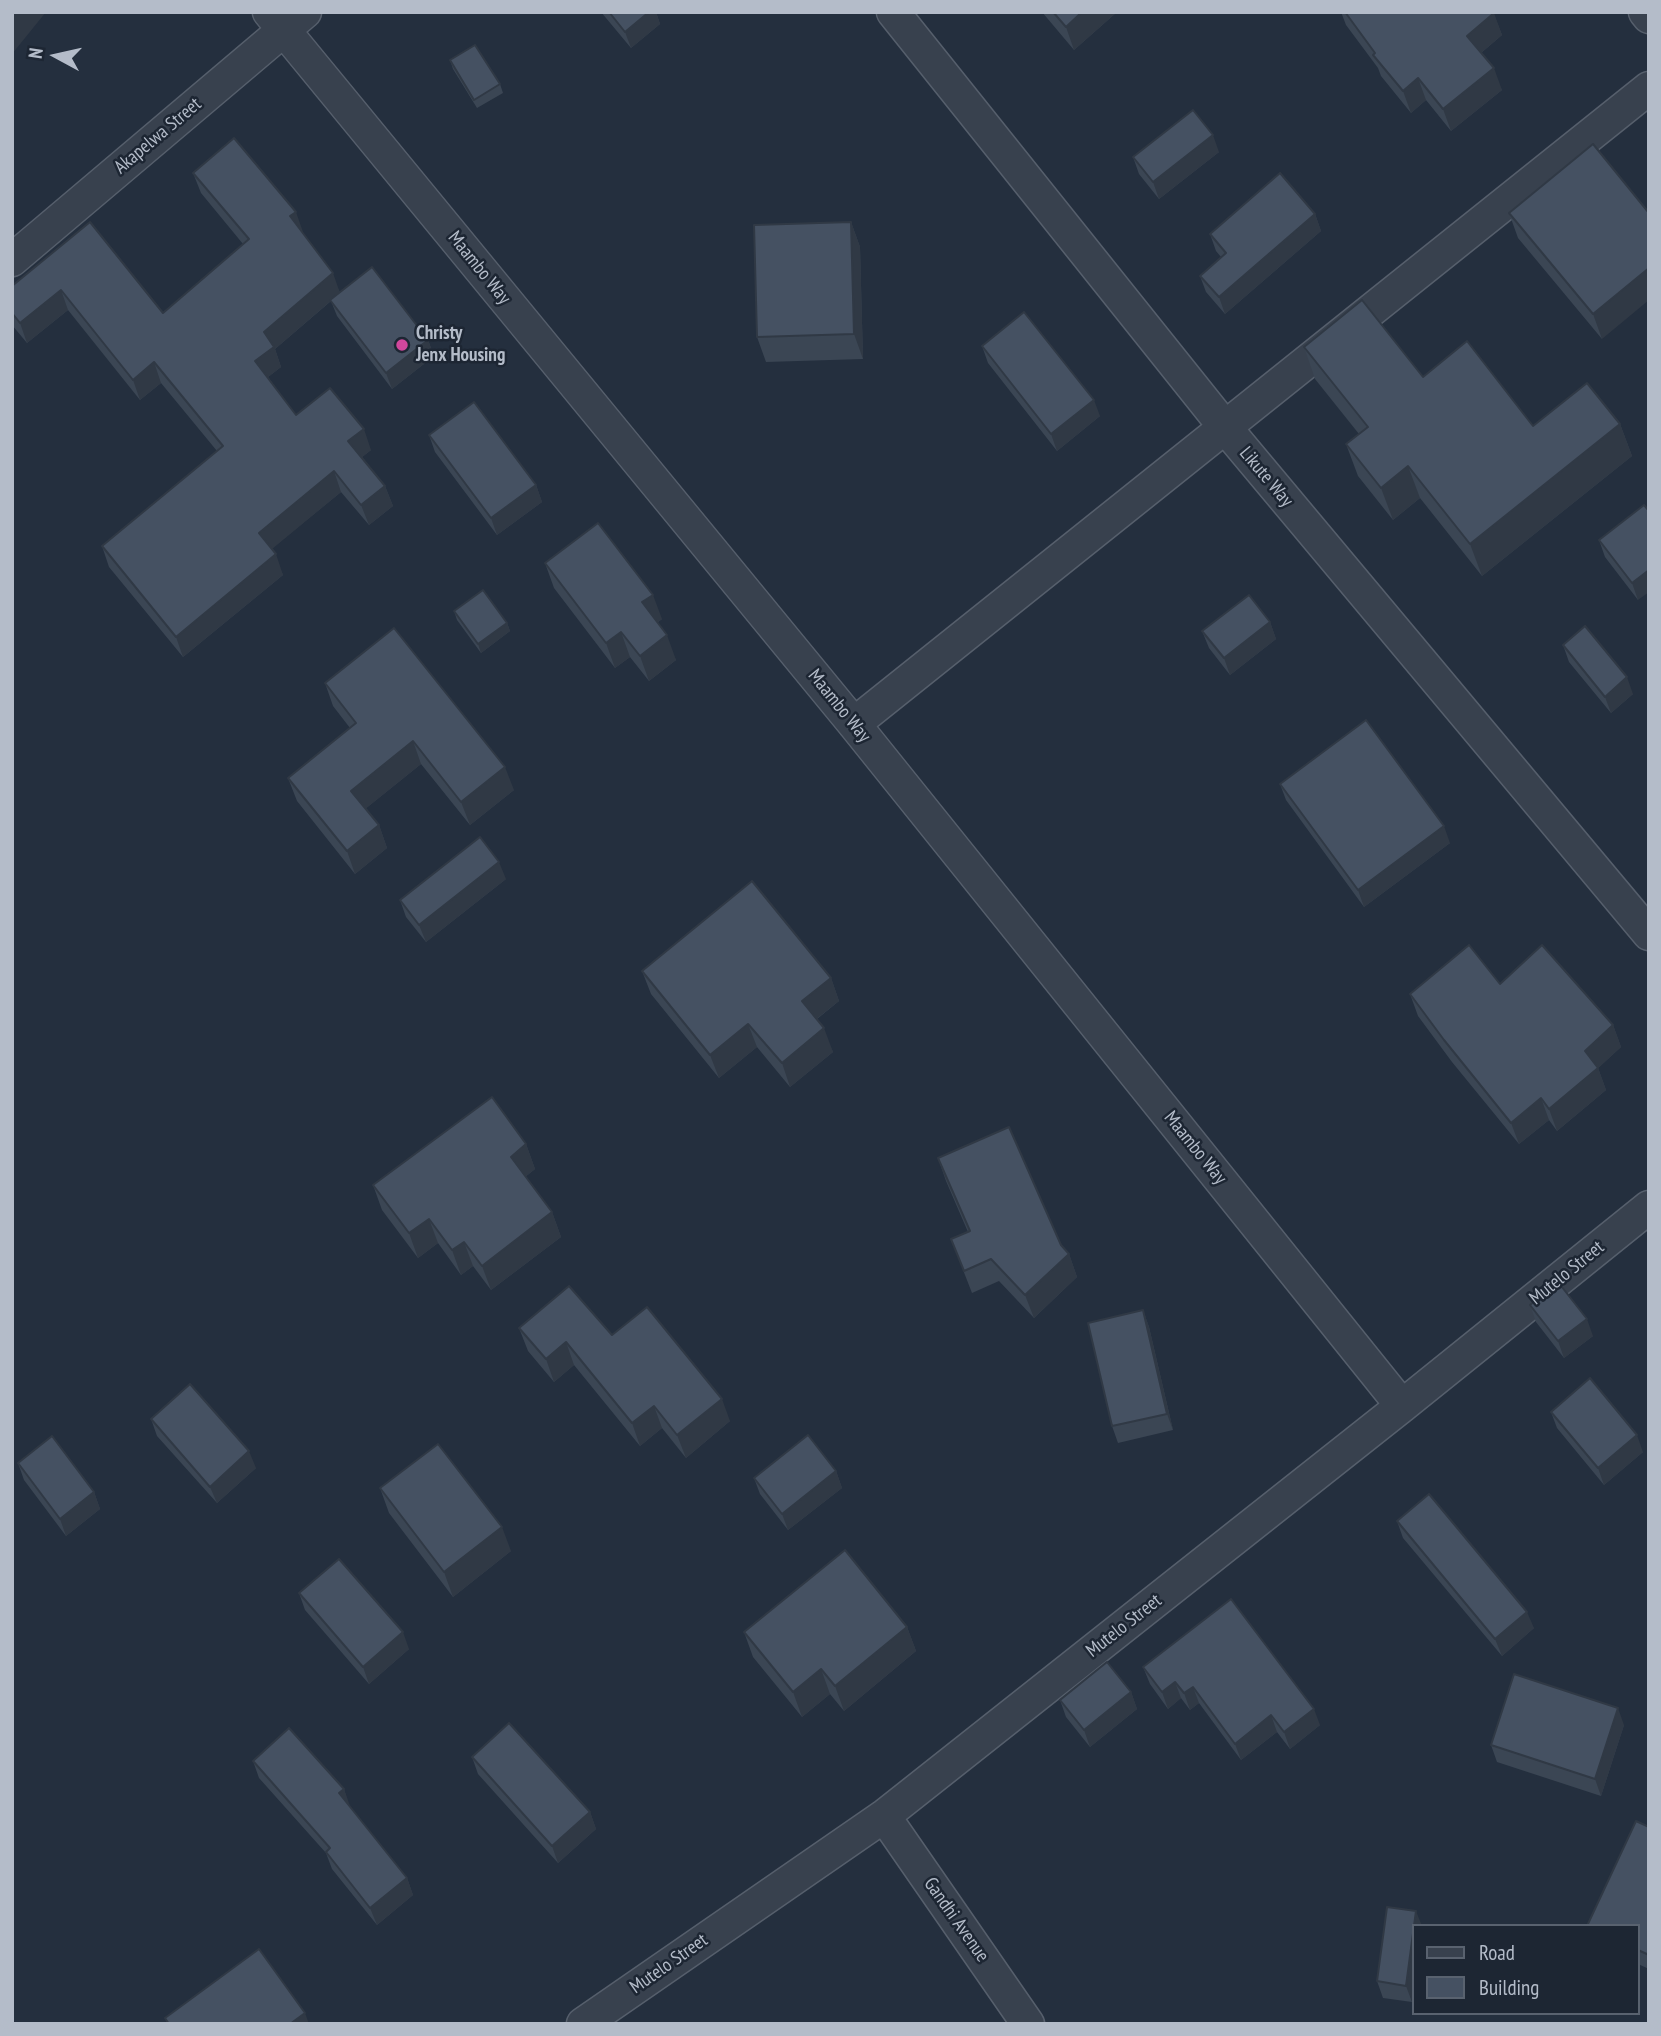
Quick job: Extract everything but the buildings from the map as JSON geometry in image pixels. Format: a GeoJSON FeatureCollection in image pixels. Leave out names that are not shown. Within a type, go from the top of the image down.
{"type":"FeatureCollection","features":[{"type":"Feature","properties":{"kind":"street","name":"Likute Way"},"geometry":{"type":"LineString","coordinates":[[893,12],[1224,426],[1649,934]]}},
{"type":"Feature","properties":{"kind":"street"},"geometry":{"type":"LineString","coordinates":[[1645,12],[1649,17]]}},
{"type":"Feature","properties":{"kind":"street","name":"Akapelwa Street"},"geometry":{"type":"LineString","coordinates":[[12,260],[286,18]]}},
{"type":"Feature","properties":{"kind":"street","name":"Maambo Way"},"geometry":{"type":"LineString","coordinates":[[286,18],[1402,1406]]}},
{"type":"Feature","properties":{"kind":"street"},"geometry":{"type":"LineString","coordinates":[[854,724],[1649,88]]}},
{"type":"Feature","properties":{"kind":"street","name":"Mutelo Street"},"geometry":{"type":"LineString","coordinates":[[583,2024],[884,1816],[1649,1207]]}},
{"type":"Feature","properties":{"kind":"street","name":"Gandhi Avenue"},"geometry":{"type":"LineString","coordinates":[[884,1816],[1028,2024]]}},
{"type":"Feature","properties":{"kind":"place","name":"Christy Jenx Housing"},"geometry":{"type":"Point","coordinates":[402,345]}}]}
